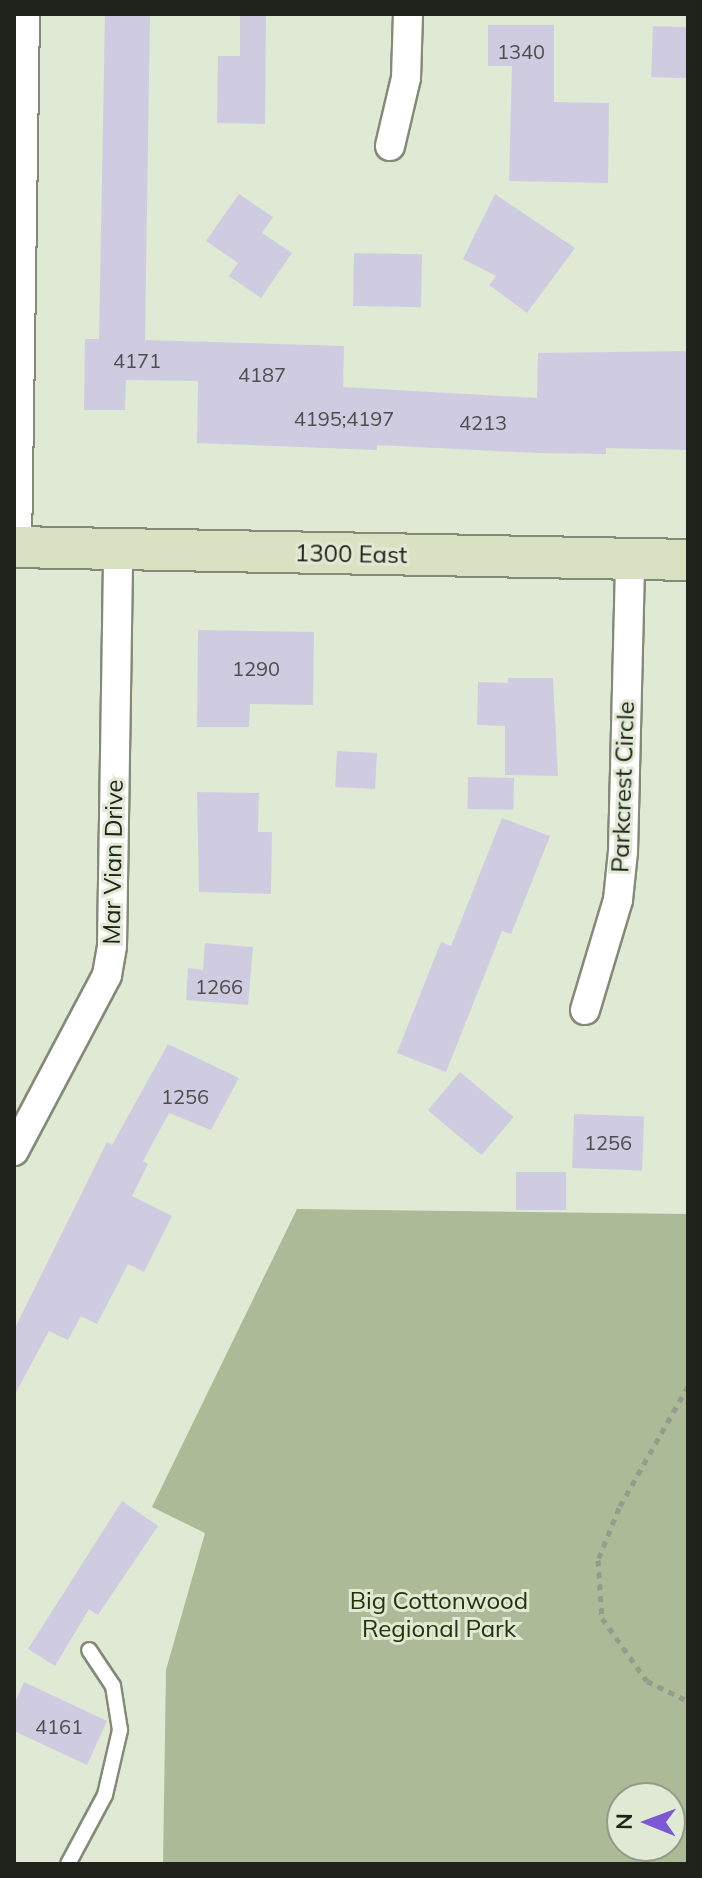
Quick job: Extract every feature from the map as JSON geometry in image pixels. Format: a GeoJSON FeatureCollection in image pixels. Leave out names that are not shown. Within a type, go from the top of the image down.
{"type":"FeatureCollection","features":[{"type":"Feature","properties":{"kind":"main road","name":"1300 East"},"geometry":{"type":"LineString","coordinates":[[16,547],[688,560]]}},
{"type":"Feature","properties":{"kind":"street"},"geometry":{"type":"LineString","coordinates":[[16,547],[25,14]]}},
{"type":"Feature","properties":{"kind":"street"},"geometry":{"type":"LineString","coordinates":[[390,146],[406,78],[408,14]]}},
{"type":"Feature","properties":{"kind":"street","name":"Mar Vian Drive"},"geometry":{"type":"LineString","coordinates":[[14,1151],[97,999],[110,960],[118,550]]}},
{"type":"Feature","properties":{"kind":"street","name":"Parkcrest Circle"},"geometry":{"type":"LineString","coordinates":[[585,1010],[618,900],[623,852],[630,558]]}},
{"type":"Feature","properties":{"kind":"lane"},"geometry":{"type":"LineString","coordinates":[[68,1864],[105,1795],[120,1730],[113,1686],[89,1650]]}},
{"type":"Feature","properties":{"kind":"path"},"geometry":{"type":"LineString","coordinates":[[688,1386],[619,1508],[598,1560],[602,1618],[647,1681],[688,1701]]}},
{"type":"Feature","properties":{"kind":"green space","name":"Big Cottonwood Regional Park"},"geometry":{"type":"Polygon","coordinates":[[[297,1209],[688,1214],[688,1864],[163,1864],[166,1670],[205,1533],[152,1507],[297,1209]]]}},
{"type":"Feature","properties":{"kind":"building"},"geometry":{"type":"Polygon","coordinates":[[[105,14],[150,14],[145,340],[344,346],[343,387],[537,398],[538,353],[688,351],[688,450],[606,448],[606,454],[377,445],[377,450],[197,443],[198,381],[126,380],[125,410],[84,410],[85,339],[99,339],[105,14]]]}},
{"type":"Feature","properties":{"kind":"building"},"geometry":{"type":"Polygon","coordinates":[[[240,14],[266,14],[265,124],[217,123],[218,56],[240,56],[240,14]]]}},
{"type":"Feature","properties":{"kind":"building"},"geometry":{"type":"Polygon","coordinates":[[[488,25],[554,25],[554,102],[609,103],[608,183],[509,181],[512,66],[488,66],[488,25]]]}},
{"type":"Feature","properties":{"kind":"building"},"geometry":{"type":"Polygon","coordinates":[[[653,26],[688,27],[686,78],[651,77],[653,26]]]}},
{"type":"Feature","properties":{"kind":"building"},"geometry":{"type":"Polygon","coordinates":[[[239,194],[273,217],[262,233],[292,253],[261,298],[229,276],[238,263],[206,241],[239,194]]]}},
{"type":"Feature","properties":{"kind":"building"},"geometry":{"type":"Polygon","coordinates":[[[495,194],[575,248],[527,313],[489,285],[496,276],[463,259],[495,194]]]}},
{"type":"Feature","properties":{"kind":"building"},"geometry":{"type":"Polygon","coordinates":[[[354,253],[422,254],[421,307],[353,306],[354,253]]]}},
{"type":"Feature","properties":{"kind":"building"},"geometry":{"type":"Polygon","coordinates":[[[198,630],[314,632],[313,705],[250,704],[249,727],[197,727],[198,630]]]}},
{"type":"Feature","properties":{"kind":"building"},"geometry":{"type":"Polygon","coordinates":[[[508,678],[553,678],[558,776],[505,775],[505,726],[477,725],[478,682],[508,683],[508,678]]]}},
{"type":"Feature","properties":{"kind":"building"},"geometry":{"type":"Polygon","coordinates":[[[337,751],[377,753],[375,789],[335,787],[337,751]]]}},
{"type":"Feature","properties":{"kind":"building"},"geometry":{"type":"Polygon","coordinates":[[[468,777],[514,778],[513,810],[467,809],[468,777]]]}},
{"type":"Feature","properties":{"kind":"building"},"geometry":{"type":"Polygon","coordinates":[[[197,792],[259,793],[258,832],[272,832],[271,894],[199,892],[197,792]]]}},
{"type":"Feature","properties":{"kind":"building"},"geometry":{"type":"Polygon","coordinates":[[[502,818],[550,836],[511,934],[502,931],[446,1072],[397,1053],[441,942],[451,946],[502,818]]]}},
{"type":"Feature","properties":{"kind":"building"},"geometry":{"type":"Polygon","coordinates":[[[205,943],[253,947],[248,1005],[186,1000],[188,968],[203,970],[205,943]]]}},
{"type":"Feature","properties":{"kind":"building"},"geometry":{"type":"Polygon","coordinates":[[[168,1044],[239,1078],[211,1130],[169,1113],[143,1161],[148,1164],[132,1196],[172,1216],[144,1272],[128,1264],[97,1324],[81,1316],[68,1340],[49,1331],[14,1396],[14,1330],[107,1142],[112,1145],[168,1044]]]}},
{"type":"Feature","properties":{"kind":"building"},"geometry":{"type":"Polygon","coordinates":[[[460,1072],[514,1117],[481,1155],[428,1110],[460,1072]]]}},
{"type":"Feature","properties":{"kind":"building"},"geometry":{"type":"Polygon","coordinates":[[[574,1114],[644,1116],[642,1170],[572,1168],[574,1114]]]}},
{"type":"Feature","properties":{"kind":"building"},"geometry":{"type":"Polygon","coordinates":[[[516,1172],[566,1172],[566,1210],[516,1210],[516,1172]]]}},
{"type":"Feature","properties":{"kind":"building"},"geometry":{"type":"Polygon","coordinates":[[[122,1501],[158,1526],[98,1615],[89,1609],[55,1666],[28,1649],[122,1501]]]}},
{"type":"Feature","properties":{"kind":"building"},"geometry":{"type":"Polygon","coordinates":[[[24,1682],[107,1721],[87,1765],[14,1731],[14,1705],[24,1682]]]}}]}
